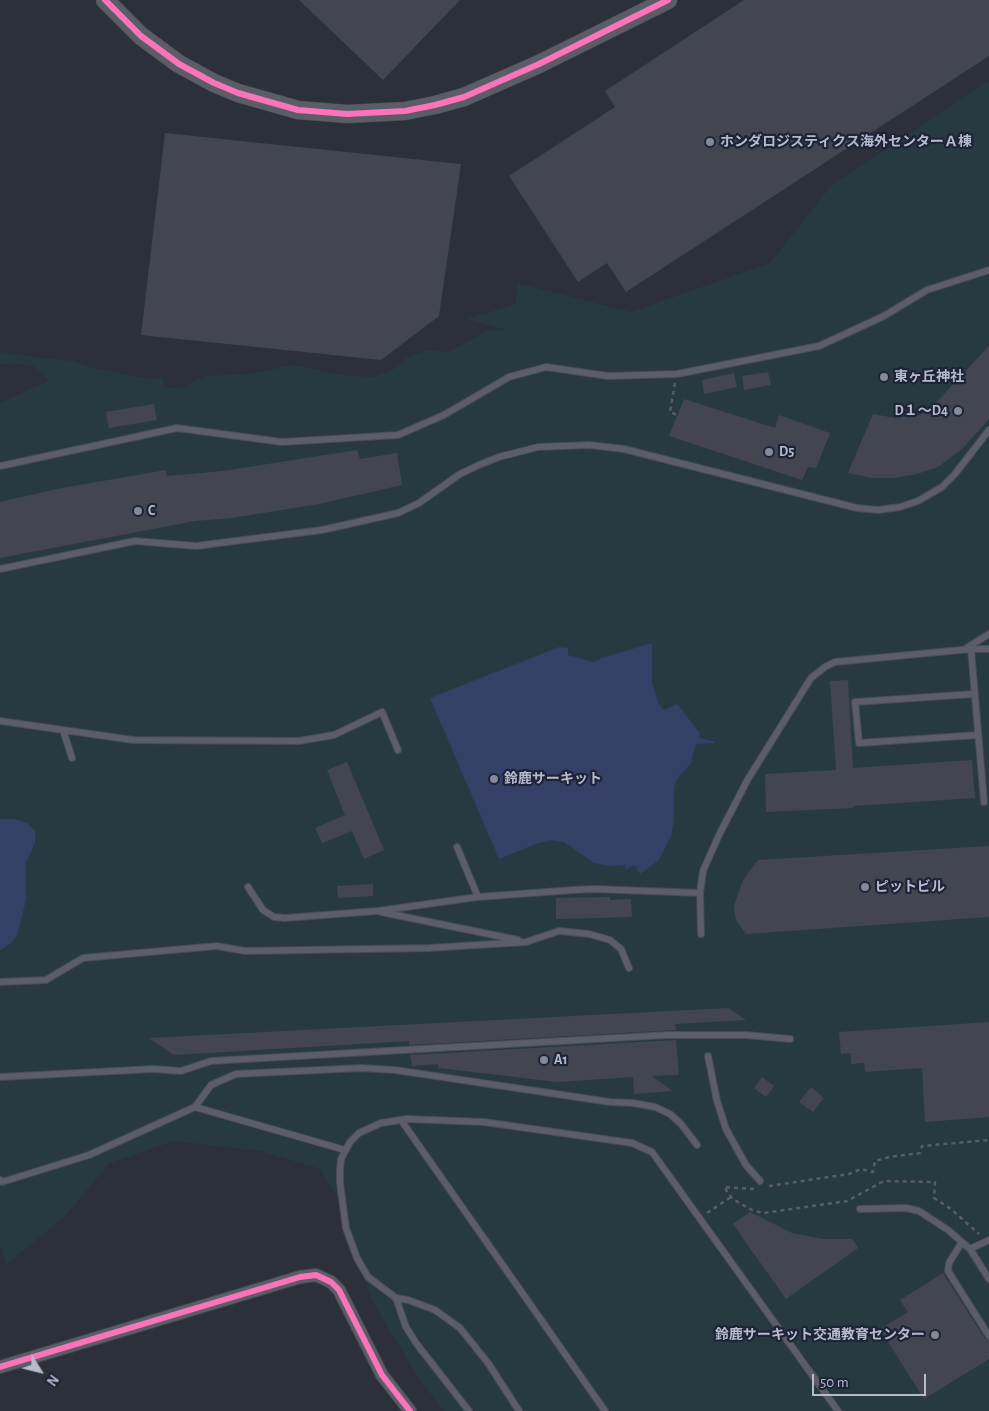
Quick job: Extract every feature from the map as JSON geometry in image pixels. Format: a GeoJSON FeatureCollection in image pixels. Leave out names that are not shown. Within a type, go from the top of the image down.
{"type":"FeatureCollection","features":[{"type":"Feature","properties":{"kind":"street"},"geometry":{"type":"LineString","coordinates":[[105,0],[141,36],[179,64],[214,83],[247,96],[298,110],[347,114],[405,112],[435,106],[464,97],[539,64],[668,0]]}},
{"type":"Feature","properties":{"kind":"street"},"geometry":{"type":"LineString","coordinates":[[0,1367],[300,1277],[316,1275],[331,1282],[339,1290],[382,1375],[410,1411]]}},
{"type":"Feature","properties":{"kind":"lane"},"geometry":{"type":"LineString","coordinates":[[0,466],[177,428],[282,442],[398,435],[444,414],[509,378],[546,368],[608,376],[677,374],[819,346],[884,316],[927,290],[989,270]]}},
{"type":"Feature","properties":{"kind":"lane"},"geometry":{"type":"LineString","coordinates":[[0,569],[135,541],[196,546],[322,530],[389,515],[420,503],[460,474],[478,465],[499,457],[538,447],[588,445],[624,449],[857,508],[878,510],[900,507],[918,501],[942,487],[955,474],[989,430]]}},
{"type":"Feature","properties":{"kind":"lane"},"geometry":{"type":"LineString","coordinates":[[968,649],[989,634]]}},
{"type":"Feature","properties":{"kind":"lane"},"geometry":{"type":"LineString","coordinates":[[968,649],[984,802]]}},
{"type":"Feature","properties":{"kind":"lane"},"geometry":{"type":"LineString","coordinates":[[701,934],[700,892],[703,871],[718,835],[748,779],[812,678],[835,662],[968,649],[989,649]]}},
{"type":"Feature","properties":{"kind":"lane"},"geometry":{"type":"LineString","coordinates":[[974,694],[855,702],[858,744],[978,735]]}},
{"type":"Feature","properties":{"kind":"lane"},"geometry":{"type":"LineString","coordinates":[[0,721],[133,740],[299,741],[334,736],[382,712],[398,750]]}},
{"type":"Feature","properties":{"kind":"lane"},"geometry":{"type":"LineString","coordinates":[[63,730],[72,758]]}},
{"type":"Feature","properties":{"kind":"lane"},"geometry":{"type":"LineString","coordinates":[[457,847],[478,897]]}},
{"type":"Feature","properties":{"kind":"lane"},"geometry":{"type":"LineString","coordinates":[[248,887],[263,910],[274,917],[377,911],[478,897],[594,889],[700,892]]}},
{"type":"Feature","properties":{"kind":"lane"},"geometry":{"type":"LineString","coordinates":[[377,911],[526,942]]}},
{"type":"Feature","properties":{"kind":"lane"},"geometry":{"type":"LineString","coordinates":[[0,982],[46,980],[83,958],[217,946],[245,950],[429,948],[526,942],[560,931],[589,934],[610,940],[621,949],[629,968]]}},
{"type":"Feature","properties":{"kind":"lane"},"geometry":{"type":"LineString","coordinates":[[0,1077],[153,1069],[181,1071],[211,1061],[667,1035],[746,1035],[790,1040]]}},
{"type":"Feature","properties":{"kind":"lane"},"geometry":{"type":"LineString","coordinates":[[708,1056],[716,1101],[726,1129],[759,1185]]}},
{"type":"Feature","properties":{"kind":"lane"},"geometry":{"type":"LineString","coordinates":[[0,1180],[2,1182],[89,1155],[196,1107],[210,1085],[236,1074],[361,1068],[395,1070],[610,1102],[633,1103],[656,1107],[670,1114],[681,1124],[697,1145]]}},
{"type":"Feature","properties":{"kind":"lane"},"geometry":{"type":"LineString","coordinates":[[196,1107],[345,1150]]}},
{"type":"Feature","properties":{"kind":"lane"},"geometry":{"type":"LineString","coordinates":[[401,1120],[605,1411]]}},
{"type":"Feature","properties":{"kind":"lane"},"geometry":{"type":"LineString","coordinates":[[519,1411],[488,1363],[460,1328],[435,1310],[408,1300],[396,1298],[368,1277],[351,1245],[346,1228],[340,1183],[340,1169],[345,1150],[359,1133],[381,1123],[401,1120],[477,1121],[632,1143],[652,1152],[838,1411]]}},
{"type":"Feature","properties":{"kind":"lane"},"geometry":{"type":"LineString","coordinates":[[860,1209],[906,1208],[919,1211],[948,1230],[970,1249],[989,1279]]}},
{"type":"Feature","properties":{"kind":"lane"},"geometry":{"type":"LineString","coordinates":[[970,1249],[989,1240]]}},
{"type":"Feature","properties":{"kind":"lane"},"geometry":{"type":"LineString","coordinates":[[962,1242],[949,1263],[948,1271],[989,1336]]}},
{"type":"Feature","properties":{"kind":"lane"},"geometry":{"type":"LineString","coordinates":[[396,1298],[406,1327],[416,1343],[469,1411]]}},
{"type":"Feature","properties":{"kind":"path"},"geometry":{"type":"LineString","coordinates":[[677,374],[670,412],[677,415]]}},
{"type":"Feature","properties":{"kind":"path"},"geometry":{"type":"LineString","coordinates":[[767,1187],[849,1174],[861,1170],[873,1172],[876,1161],[889,1157],[920,1153],[922,1146],[989,1140]]}},
{"type":"Feature","properties":{"kind":"path"},"geometry":{"type":"LineString","coordinates":[[759,1185],[749,1189],[724,1187],[731,1197],[746,1207],[764,1213],[846,1201],[884,1181],[935,1182],[934,1198],[951,1209],[980,1236]]}},
{"type":"Feature","properties":{"kind":"path"},"geometry":{"type":"LineString","coordinates":[[700,1218],[731,1197]]}},
{"type":"Feature","properties":{"kind":"shaded area","name":"鈴鹿サーキット"},"geometry":{"type":"Polygon","coordinates":[[[989,81],[989,1411],[444,1411],[420,1380],[372,1301],[337,1197],[320,1169],[260,1151],[174,1141],[110,1163],[65,1216],[6,1265],[0,1245],[0,403],[48,382],[45,375],[33,366],[16,363],[0,365],[0,352],[73,361],[89,367],[148,379],[163,378],[164,388],[188,387],[189,384],[205,376],[249,374],[292,365],[349,376],[373,377],[394,369],[409,356],[429,350],[449,352],[488,330],[510,331],[467,319],[516,304],[517,283],[631,312],[770,263],[831,186],[989,81]]]}},
{"type":"Feature","properties":{"kind":"water"},"geometry":{"type":"Polygon","coordinates":[[[652,643],[652,682],[659,705],[664,710],[677,704],[699,732],[699,738],[715,743],[696,744],[690,765],[676,781],[674,788],[674,820],[671,836],[659,860],[640,874],[634,865],[626,870],[625,865],[611,866],[594,863],[564,842],[551,840],[499,859],[430,698],[559,647],[568,648],[568,655],[593,662],[652,643]]]}},
{"type":"Feature","properties":{"kind":"water"},"geometry":{"type":"Polygon","coordinates":[[[0,819],[15,819],[27,823],[35,831],[35,842],[26,863],[26,900],[17,936],[10,944],[0,950],[0,819]]]}},
{"type":"Feature","properties":{"kind":"building"},"geometry":{"type":"Polygon","coordinates":[[[299,0],[460,0],[383,80],[299,0]]]}},
{"type":"Feature","properties":{"kind":"building","name":"ホンダロジスティクス海外センターＡ棟"},"geometry":{"type":"Polygon","coordinates":[[[744,0],[989,0],[989,56],[626,292],[607,263],[578,282],[509,176],[615,107],[605,91],[744,0]]]}},
{"type":"Feature","properties":{"kind":"building"},"geometry":{"type":"Polygon","coordinates":[[[165,133],[461,164],[439,316],[381,360],[141,335],[165,133]]]}},
{"type":"Feature","properties":{"kind":"building","name":"D１～D4"},"geometry":{"type":"Polygon","coordinates":[[[989,346],[989,419],[962,449],[938,467],[917,474],[894,478],[872,478],[848,473],[873,414],[895,418],[920,415],[931,408],[989,346]]]}},
{"type":"Feature","properties":{"kind":"building"},"geometry":{"type":"Polygon","coordinates":[[[768,372],[771,385],[744,390],[742,376],[768,372]]]}},
{"type":"Feature","properties":{"kind":"building"},"geometry":{"type":"Polygon","coordinates":[[[734,373],[737,387],[704,394],[702,380],[734,373]]]}},
{"type":"Feature","properties":{"kind":"building","name":"D5"},"geometry":{"type":"Polygon","coordinates":[[[684,399],[775,428],[779,415],[830,433],[816,468],[808,467],[802,480],[669,436],[684,399]]]}},
{"type":"Feature","properties":{"kind":"building"},"geometry":{"type":"Polygon","coordinates":[[[154,404],[157,420],[109,428],[106,412],[154,404]]]}},
{"type":"Feature","properties":{"kind":"building","name":"C"},"geometry":{"type":"Polygon","coordinates":[[[357,450],[360,459],[397,453],[402,485],[319,504],[232,518],[195,521],[0,558],[0,502],[62,488],[166,470],[167,476],[223,471],[357,450]]]}},
{"type":"Feature","properties":{"kind":"building"},"geometry":{"type":"Polygon","coordinates":[[[848,680],[853,768],[972,760],[975,798],[853,806],[853,808],[766,812],[765,774],[836,770],[830,681],[848,680]]]}},
{"type":"Feature","properties":{"kind":"building"},"geometry":{"type":"Polygon","coordinates":[[[347,762],[384,850],[364,859],[352,831],[322,843],[315,828],[345,815],[327,770],[347,762]]]}},
{"type":"Feature","properties":{"kind":"building","name":"ピットビル"},"geometry":{"type":"Polygon","coordinates":[[[989,846],[989,917],[746,934],[736,920],[734,906],[743,880],[758,860],[989,846]]]}},
{"type":"Feature","properties":{"kind":"building"},"geometry":{"type":"Polygon","coordinates":[[[373,884],[373,896],[338,898],[337,886],[373,884]]]}},
{"type":"Feature","properties":{"kind":"building"},"geometry":{"type":"Polygon","coordinates":[[[610,897],[610,900],[631,899],[632,917],[556,919],[556,898],[610,897]]]}},
{"type":"Feature","properties":{"kind":"building"},"geometry":{"type":"Polygon","coordinates":[[[728,1008],[746,1020],[675,1024],[676,1030],[409,1045],[409,1041],[174,1055],[149,1038],[728,1008]]]}},
{"type":"Feature","properties":{"kind":"building"},"geometry":{"type":"Polygon","coordinates":[[[989,1022],[989,1117],[925,1122],[922,1068],[865,1072],[864,1063],[851,1064],[851,1053],[841,1054],[839,1032],[989,1022]]]}},
{"type":"Feature","properties":{"kind":"building","name":"A1"},"geometry":{"type":"Polygon","coordinates":[[[676,1040],[679,1075],[652,1076],[673,1091],[634,1094],[633,1077],[557,1082],[439,1068],[438,1064],[412,1066],[410,1055],[676,1040]]]}},
{"type":"Feature","properties":{"kind":"building"},"geometry":{"type":"Polygon","coordinates":[[[762,1077],[774,1086],[766,1097],[754,1088],[762,1077]]]}},
{"type":"Feature","properties":{"kind":"building"},"geometry":{"type":"Polygon","coordinates":[[[811,1087],[824,1098],[813,1112],[799,1102],[811,1087]]]}},
{"type":"Feature","properties":{"kind":"building"},"geometry":{"type":"Polygon","coordinates":[[[750,1212],[792,1233],[823,1239],[852,1239],[858,1248],[786,1299],[733,1224],[750,1212]]]}},
{"type":"Feature","properties":{"kind":"building","name":"鈴鹿サーキット交通教育センター"},"geometry":{"type":"Polygon","coordinates":[[[943,1273],[985,1339],[989,1341],[989,1359],[924,1399],[880,1329],[908,1312],[900,1300],[943,1273]]]}},
{"type":"Feature","properties":{"kind":"cycle path"},"geometry":{"type":"LineString","coordinates":[[105,0],[141,36],[179,64],[214,83],[238,93],[298,110],[347,114],[405,111],[464,97],[539,64],[668,0]]}},
{"type":"Feature","properties":{"kind":"cycle path"},"geometry":{"type":"LineString","coordinates":[[0,1367],[300,1277],[316,1275],[331,1282],[339,1290],[382,1375],[410,1411]]}},
{"type":"Feature","properties":{"kind":"place","name":"ホンダロジスティクス海外センターＡ棟"},"geometry":{"type":"Point","coordinates":[710,142]}},
{"type":"Feature","properties":{"kind":"place","name":"東ヶ丘神社"},"geometry":{"type":"Point","coordinates":[884,377]}},
{"type":"Feature","properties":{"kind":"place","name":"D１～D4"},"geometry":{"type":"Point","coordinates":[958,411]}},
{"type":"Feature","properties":{"kind":"place","name":"D5"},"geometry":{"type":"Point","coordinates":[769,452]}},
{"type":"Feature","properties":{"kind":"place","name":"C"},"geometry":{"type":"Point","coordinates":[138,511]}},
{"type":"Feature","properties":{"kind":"place","name":"鈴鹿サーキット"},"geometry":{"type":"Point","coordinates":[494,779]}},
{"type":"Feature","properties":{"kind":"place","name":"ピットビル"},"geometry":{"type":"Point","coordinates":[865,887]}},
{"type":"Feature","properties":{"kind":"place","name":"A1"},"geometry":{"type":"Point","coordinates":[544,1060]}},
{"type":"Feature","properties":{"kind":"place","name":"鈴鹿サーキット交通教育センター"},"geometry":{"type":"Point","coordinates":[935,1335]}}]}
